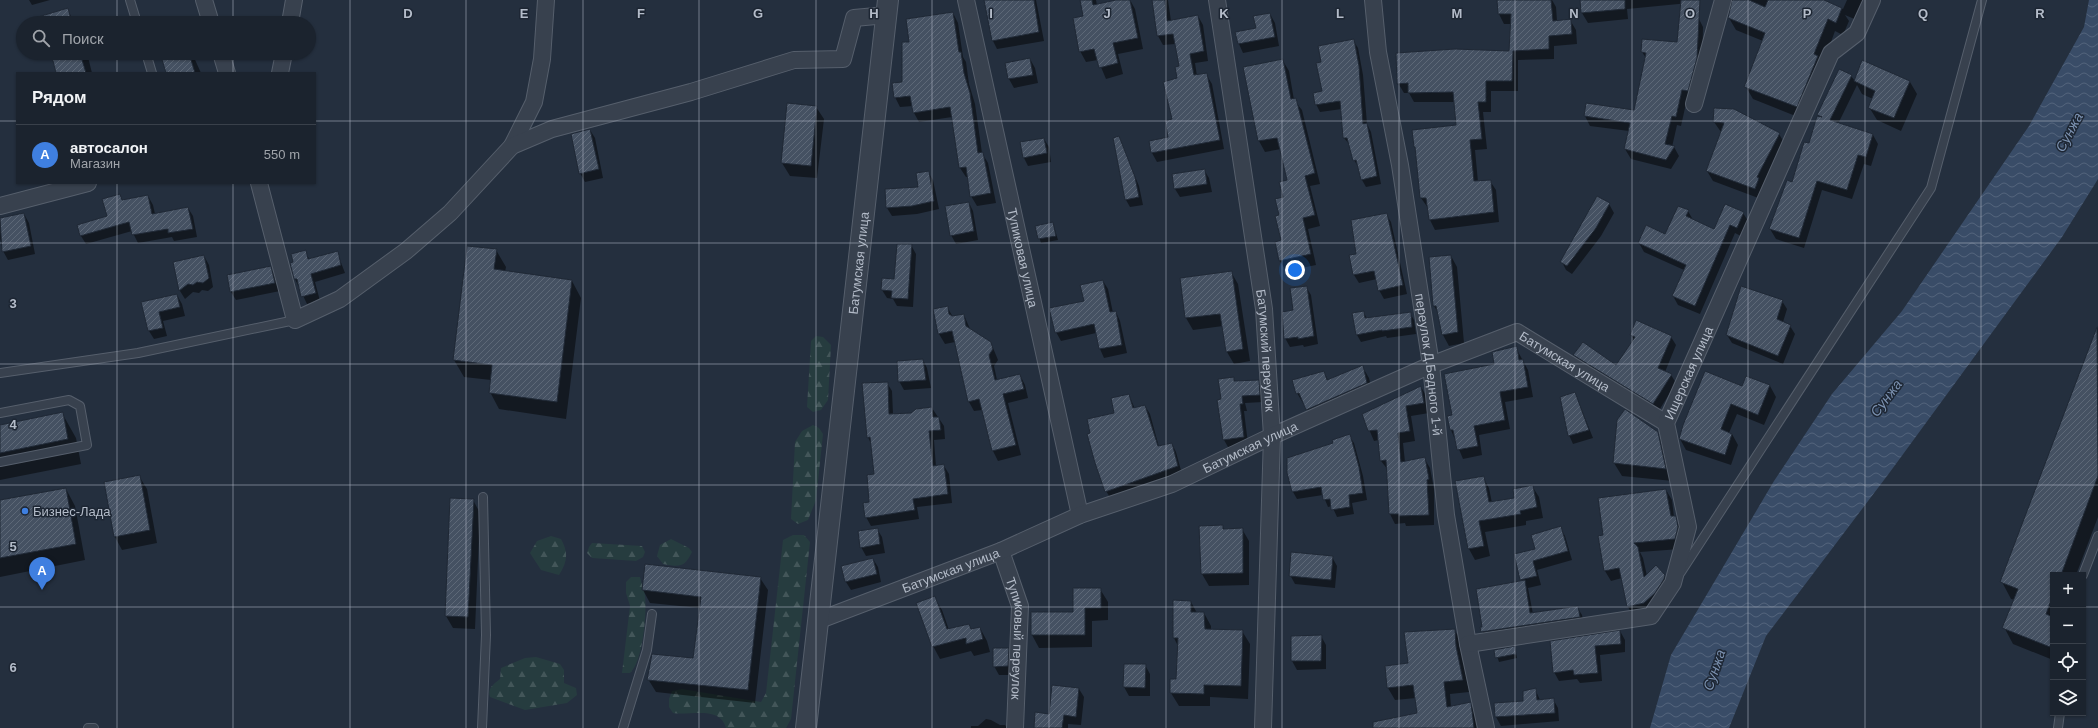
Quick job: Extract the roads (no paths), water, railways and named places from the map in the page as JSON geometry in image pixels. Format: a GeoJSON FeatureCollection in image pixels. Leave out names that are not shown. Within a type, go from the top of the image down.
{"type":"FeatureCollection","features":[{"type":"Feature","properties":{"kind":"street"},"geometry":{"type":"LineString","coordinates":[[204,0],[209,16]]}},
{"type":"Feature","properties":{"kind":"street"},"geometry":{"type":"LineString","coordinates":[[291,16],[294,0]]}},
{"type":"Feature","properties":{"kind":"street"},"geometry":{"type":"LineString","coordinates":[[258,184],[295,320],[340,299],[406,251],[450,213],[512,146],[534,102],[542,59],[546,0]]}},
{"type":"Feature","properties":{"kind":"street","name":"Тупиковая улица"},"geometry":{"type":"LineString","coordinates":[[966,0],[1080,516]]}},
{"type":"Feature","properties":{"kind":"street","name":"Батумский переулок"},"geometry":{"type":"LineString","coordinates":[[1217,0],[1264,309],[1272,436],[1263,728]]}},
{"type":"Feature","properties":{"kind":"street","name":"переулок Д.Бедного 1-й"},"geometry":{"type":"LineString","coordinates":[[1373,0],[1378,52],[1400,165],[1431,365],[1446,515],[1468,644],[1486,728]]}},
{"type":"Feature","properties":{"kind":"street"},"geometry":{"type":"LineString","coordinates":[[1694,104],[1723,0]]}},
{"type":"Feature","properties":{"kind":"street","name":"Ищерская улица"},"geometry":{"type":"LineString","coordinates":[[1468,644],[1650,616],[1673,583],[1688,527],[1666,423],[1831,53],[1857,33],[1872,0]]}},
{"type":"Feature","properties":{"kind":"street"},"geometry":{"type":"LineString","coordinates":[[512,146],[552,128],[691,92],[794,60],[842,59],[854,18],[888,8]]}},
{"type":"Feature","properties":{"kind":"street","name":"Батумская улица"},"geometry":{"type":"LineString","coordinates":[[806,728],[888,8]]}},
{"type":"Feature","properties":{"kind":"street"},"geometry":{"type":"LineString","coordinates":[[223,60],[227,72]]}},
{"type":"Feature","properties":{"kind":"street"},"geometry":{"type":"LineString","coordinates":[[280,72],[283,60]]}},
{"type":"Feature","properties":{"kind":"street"},"geometry":{"type":"LineString","coordinates":[[0,206],[84,184]]}},
{"type":"Feature","properties":{"kind":"street","name":"Батумская улица"},"geometry":{"type":"LineString","coordinates":[[818,621],[1001,551],[1080,516],[1172,484],[1272,436],[1431,365],[1517,332],[1666,423]]}},
{"type":"Feature","properties":{"kind":"street","name":"Тупиковый переулок"},"geometry":{"type":"LineString","coordinates":[[1001,551],[1020,606],[1015,728]]}},
{"type":"Feature","properties":{"kind":"lane"},"geometry":{"type":"LineString","coordinates":[[130,0],[135,16]]}},
{"type":"Feature","properties":{"kind":"lane"},"geometry":{"type":"LineString","coordinates":[[1673,583],[1931,188],[1982,0]]}},
{"type":"Feature","properties":{"kind":"lane"},"geometry":{"type":"LineString","coordinates":[[148,60],[152,72]]}},
{"type":"Feature","properties":{"kind":"lane"},"geometry":{"type":"LineString","coordinates":[[0,373],[138,353],[295,320]]}},
{"type":"Feature","properties":{"kind":"lane"},"geometry":{"type":"LineString","coordinates":[[0,413],[69,400],[80,406],[87,445],[0,462]]}},
{"type":"Feature","properties":{"kind":"lane"},"geometry":{"type":"LineString","coordinates":[[482,728],[486,635],[483,497]]}},
{"type":"Feature","properties":{"kind":"lane"},"geometry":{"type":"LineString","coordinates":[[2084,572],[2098,536]]}},
{"type":"Feature","properties":{"kind":"lane"},"geometry":{"type":"LineString","coordinates":[[623,728],[647,650],[652,614]]}},
{"type":"Feature","properties":{"kind":"lane"},"geometry":{"type":"LineString","coordinates":[[2058,728],[2060,716]]}},
{"type":"Feature","properties":{"kind":"lane"},"geometry":{"type":"LineString","coordinates":[[88,728],[94,728]]}},
{"type":"Feature","properties":{"kind":"water","name":"Сунжа"},"geometry":{"type":"Polygon","coordinates":[[[2089,0],[2098,0],[2098,179],[2062,237],[1890,472],[1766,636],[1729,728],[1650,728],[1671,655],[1774,481],[1832,394],[1902,311],[2029,126],[2084,27],[2089,0]]]}},
{"type":"Feature","properties":{"kind":"place","name":"Бизнес-Лада"},"geometry":{"type":"Point","coordinates":[25,511]}},
{"type":"Feature","properties":{"kind":"place","name":"автосалон"},"geometry":{"type":"Point","coordinates":[42,590]}}]}
